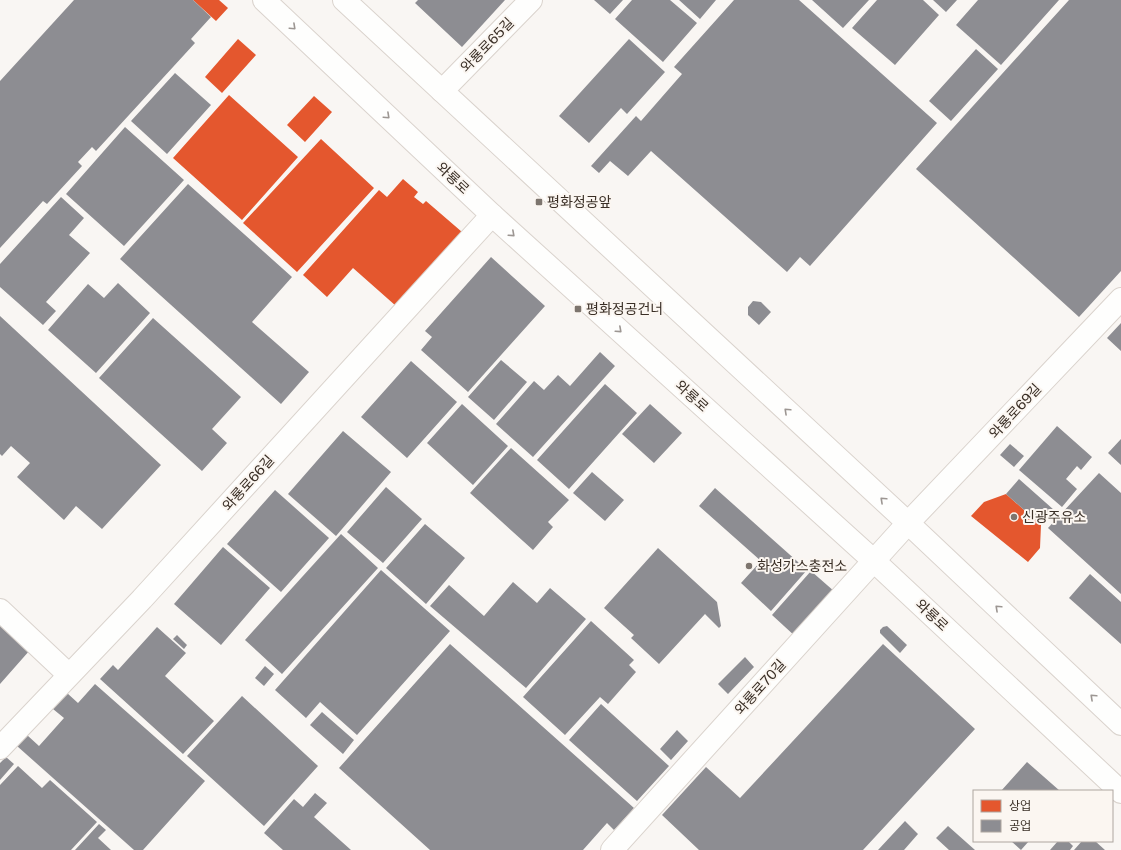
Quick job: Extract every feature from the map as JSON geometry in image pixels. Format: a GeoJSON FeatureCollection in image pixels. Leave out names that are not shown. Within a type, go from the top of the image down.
{"type":"FeatureCollection","features":[{"type":"Feature","properties":{"kind":"main road","name":"와룡로"},"geometry":{"type":"LineString","coordinates":[[264,0],[492,215],[874,561],[1121,792]]}},
{"type":"Feature","properties":{"kind":"main road"},"geometry":{"type":"LineString","coordinates":[[344,0],[1121,724]]}},
{"type":"Feature","properties":{"kind":"main road","name":"와룡로65길"},"geometry":{"type":"LineString","coordinates":[[442,91],[531,0]]}},
{"type":"Feature","properties":{"kind":"main road","name":"와룡로66길"},"geometry":{"type":"LineString","coordinates":[[0,748],[142,599],[492,215]]}},
{"type":"Feature","properties":{"kind":"main road","name":"와룡로69길"},"geometry":{"type":"LineString","coordinates":[[908,524],[1121,299]]}},
{"type":"Feature","properties":{"kind":"main road","name":"와룡로70길"},"geometry":{"type":"LineString","coordinates":[[612,850],[908,524]]}},
{"type":"Feature","properties":{"kind":"main road"},"geometry":{"type":"LineString","coordinates":[[0,610],[69,675]]}},
{"type":"Feature","properties":{"kind":"building: 상업"},"geometry":{"type":"Polygon","coordinates":[[[193,0],[219,0],[228,8],[216,21],[193,0]]]}},
{"type":"Feature","properties":{"kind":"building: 상업"},"geometry":{"type":"Polygon","coordinates":[[[238,39],[256,55],[222,93],[205,77],[238,39]]]}},
{"type":"Feature","properties":{"kind":"building: 상업"},"geometry":{"type":"Polygon","coordinates":[[[229,95],[298,157],[242,220],[173,158],[229,95]]]}},
{"type":"Feature","properties":{"kind":"building: 상업"},"geometry":{"type":"Polygon","coordinates":[[[314,96],[332,112],[305,142],[287,125],[314,96]]]}},
{"type":"Feature","properties":{"kind":"building: 상업"},"geometry":{"type":"Polygon","coordinates":[[[321,139],[374,188],[297,272],[243,223],[321,139]]]}},
{"type":"Feature","properties":{"kind":"building: 상업"},"geometry":{"type":"Polygon","coordinates":[[[403,179],[418,192],[414,197],[423,204],[426,201],[462,232],[396,306],[353,268],[327,297],[303,275],[379,190],[387,197],[403,179]]]}},
{"type":"Feature","properties":{"kind":"building: 상업"},"geometry":{"type":"Polygon","coordinates":[[[1006,494],[1041,525],[1040,548],[1028,562],[971,516],[984,502],[1006,494]]]}},
{"type":"Feature","properties":{"kind":"building: 공업"},"geometry":{"type":"Polygon","coordinates":[[[74,0],[193,0],[211,17],[191,39],[195,43],[96,151],[92,147],[78,162],[82,166],[47,204],[43,201],[0,248],[0,81],[74,0]]]}},
{"type":"Feature","properties":{"kind":"building: 공업"},"geometry":{"type":"Polygon","coordinates":[[[418,0],[505,0],[462,47],[415,3],[418,0]]]}},
{"type":"Feature","properties":{"kind":"building: 공업"},"geometry":{"type":"Polygon","coordinates":[[[594,0],[623,0],[610,14],[594,0]]]}},
{"type":"Feature","properties":{"kind":"building: 공업"},"geometry":{"type":"Polygon","coordinates":[[[632,0],[670,0],[697,23],[663,62],[615,19],[632,0]]]}},
{"type":"Feature","properties":{"kind":"building: 공업"},"geometry":{"type":"Polygon","coordinates":[[[679,0],[716,0],[700,19],[679,0]]]}},
{"type":"Feature","properties":{"kind":"building: 공업"},"geometry":{"type":"Polygon","coordinates":[[[734,0],[799,0],[937,123],[810,266],[800,257],[787,272],[651,151],[628,176],[610,161],[599,173],[591,166],[636,116],[641,121],[682,74],[674,67],[734,0]]]}},
{"type":"Feature","properties":{"kind":"building: 공업"},"geometry":{"type":"Polygon","coordinates":[[[812,0],[869,0],[843,28],[812,0]]]}},
{"type":"Feature","properties":{"kind":"building: 공업"},"geometry":{"type":"Polygon","coordinates":[[[877,0],[923,0],[939,15],[895,65],[852,28],[877,0]]]}},
{"type":"Feature","properties":{"kind":"building: 공업"},"geometry":{"type":"Polygon","coordinates":[[[933,0],[957,0],[946,12],[933,0]]]}},
{"type":"Feature","properties":{"kind":"building: 공업"},"geometry":{"type":"Polygon","coordinates":[[[978,0],[1059,0],[1001,65],[956,25],[978,0]]]}},
{"type":"Feature","properties":{"kind":"building: 공업"},"geometry":{"type":"Polygon","coordinates":[[[1069,0],[1121,0],[1121,271],[1079,317],[916,169],[1069,0]]]}},
{"type":"Feature","properties":{"kind":"building: 공업"},"geometry":{"type":"Polygon","coordinates":[[[629,39],[665,72],[627,114],[621,108],[589,143],[559,116],[629,39]]]}},
{"type":"Feature","properties":{"kind":"building: 공업"},"geometry":{"type":"Polygon","coordinates":[[[976,49],[998,69],[951,121],[929,101],[976,49]]]}},
{"type":"Feature","properties":{"kind":"building: 공업"},"geometry":{"type":"Polygon","coordinates":[[[175,73],[211,105],[167,154],[131,121],[175,73]]]}},
{"type":"Feature","properties":{"kind":"building: 공업"},"geometry":{"type":"Polygon","coordinates":[[[125,127],[184,180],[124,246],[66,194],[125,127]]]}},
{"type":"Feature","properties":{"kind":"building: 공업"},"geometry":{"type":"Polygon","coordinates":[[[188,184],[292,277],[252,322],[309,372],[281,404],[120,259],[188,184]]]}},
{"type":"Feature","properties":{"kind":"building: 공업"},"geometry":{"type":"Polygon","coordinates":[[[61,197],[84,218],[69,235],[90,253],[46,302],[56,311],[43,325],[0,287],[0,264],[61,197]]]}},
{"type":"Feature","properties":{"kind":"building: 공업"},"geometry":{"type":"Polygon","coordinates":[[[491,257],[545,306],[468,392],[421,350],[432,337],[425,331],[491,257]]]}},
{"type":"Feature","properties":{"kind":"building: 공업"},"geometry":{"type":"Polygon","coordinates":[[[118,283],[150,313],[96,373],[48,330],[88,284],[104,298],[118,283]]]}},
{"type":"Feature","properties":{"kind":"building: 공업"},"geometry":{"type":"Polygon","coordinates":[[[753,301],[761,302],[771,312],[759,325],[748,315],[748,307],[753,301]]]}},
{"type":"Feature","properties":{"kind":"building: 공업"},"geometry":{"type":"Polygon","coordinates":[[[0,316],[161,465],[102,529],[76,506],[64,520],[17,477],[30,463],[11,446],[2,456],[0,454],[0,316]]]}},
{"type":"Feature","properties":{"kind":"building: 공업"},"geometry":{"type":"Polygon","coordinates":[[[153,318],[241,397],[212,429],[227,443],[202,471],[99,378],[153,318]]]}},
{"type":"Feature","properties":{"kind":"building: 공업"},"geometry":{"type":"Polygon","coordinates":[[[1121,323],[1121,351],[1107,338],[1121,323]]]}},
{"type":"Feature","properties":{"kind":"building: 공업"},"geometry":{"type":"Polygon","coordinates":[[[600,352],[615,366],[533,457],[496,424],[534,381],[544,390],[558,375],[570,386],[600,352]]]}},
{"type":"Feature","properties":{"kind":"building: 공업"},"geometry":{"type":"Polygon","coordinates":[[[501,360],[527,382],[494,420],[468,397],[501,360]]]}},
{"type":"Feature","properties":{"kind":"building: 공업"},"geometry":{"type":"Polygon","coordinates":[[[411,361],[457,402],[407,458],[361,417],[411,361]]]}},
{"type":"Feature","properties":{"kind":"building: 공업"},"geometry":{"type":"Polygon","coordinates":[[[605,384],[637,413],[569,489],[537,460],[605,384]]]}},
{"type":"Feature","properties":{"kind":"building: 공업"},"geometry":{"type":"Polygon","coordinates":[[[462,404],[508,446],[473,485],[427,443],[462,404]]]}},
{"type":"Feature","properties":{"kind":"building: 공업"},"geometry":{"type":"Polygon","coordinates":[[[650,404],[682,433],[654,463],[622,434],[650,404]]]}},
{"type":"Feature","properties":{"kind":"building: 공업"},"geometry":{"type":"Polygon","coordinates":[[[1057,426],[1092,457],[1081,470],[1077,466],[1066,479],[1077,489],[1062,507],[1019,470],[1057,426]]]}},
{"type":"Feature","properties":{"kind":"building: 공업"},"geometry":{"type":"Polygon","coordinates":[[[343,431],[391,472],[336,536],[288,494],[343,431]]]}},
{"type":"Feature","properties":{"kind":"building: 공업"},"geometry":{"type":"Polygon","coordinates":[[[1121,439],[1121,465],[1108,453],[1121,439]]]}},
{"type":"Feature","properties":{"kind":"building: 공업"},"geometry":{"type":"Polygon","coordinates":[[[1010,444],[1024,456],[1014,467],[1000,455],[1010,444]]]}},
{"type":"Feature","properties":{"kind":"building: 공업"},"geometry":{"type":"Polygon","coordinates":[[[511,448],[569,500],[548,522],[553,527],[533,550],[470,493],[511,448]]]}},
{"type":"Feature","properties":{"kind":"building: 공업"},"geometry":{"type":"Polygon","coordinates":[[[592,472],[624,500],[605,521],[573,493],[592,472]]]}},
{"type":"Feature","properties":{"kind":"building: 공업"},"geometry":{"type":"Polygon","coordinates":[[[1099,473],[1121,493],[1121,594],[1048,528],[1099,473]]]}},
{"type":"Feature","properties":{"kind":"building: 공업"},"geometry":{"type":"Polygon","coordinates":[[[1019,479],[1054,510],[1041,525],[1006,494],[1019,479]]]}},
{"type":"Feature","properties":{"kind":"building: 공업"},"geometry":{"type":"Polygon","coordinates":[[[386,487],[422,519],[383,563],[347,532],[386,487]]]}},
{"type":"Feature","properties":{"kind":"building: 공업"},"geometry":{"type":"Polygon","coordinates":[[[715,488],[807,570],[771,611],[741,583],[761,561],[699,506],[715,488]]]}},
{"type":"Feature","properties":{"kind":"building: 공업"},"geometry":{"type":"Polygon","coordinates":[[[275,490],[329,538],[281,592],[227,544],[275,490]]]}},
{"type":"Feature","properties":{"kind":"building: 공업"},"geometry":{"type":"Polygon","coordinates":[[[425,524],[465,558],[426,604],[386,568],[425,524]]]}},
{"type":"Feature","properties":{"kind":"building: 공업"},"geometry":{"type":"Polygon","coordinates":[[[341,534],[378,568],[282,674],[245,640],[341,534]]]}},
{"type":"Feature","properties":{"kind":"building: 공업"},"geometry":{"type":"Polygon","coordinates":[[[223,547],[270,588],[221,645],[174,604],[223,547]]]}},
{"type":"Feature","properties":{"kind":"building: 공업"},"geometry":{"type":"Polygon","coordinates":[[[658,548],[717,602],[721,626],[719,628],[705,614],[659,664],[631,638],[634,635],[604,608],[658,548]]]}},
{"type":"Feature","properties":{"kind":"building: 공업"},"geometry":{"type":"Polygon","coordinates":[[[381,570],[450,631],[357,735],[320,702],[306,718],[275,690],[381,570]]]}},
{"type":"Feature","properties":{"kind":"building: 공업"},"geometry":{"type":"Polygon","coordinates":[[[811,571],[835,592],[796,637],[772,615],[811,571]]]}},
{"type":"Feature","properties":{"kind":"building: 공업"},"geometry":{"type":"Polygon","coordinates":[[[1090,574],[1121,602],[1121,644],[1069,598],[1090,574]]]}},
{"type":"Feature","properties":{"kind":"building: 공업"},"geometry":{"type":"Polygon","coordinates":[[[513,582],[537,603],[550,588],[586,619],[526,688],[430,606],[449,585],[484,616],[513,582]]]}},
{"type":"Feature","properties":{"kind":"building: 공업"},"geometry":{"type":"Polygon","coordinates":[[[591,621],[634,660],[629,665],[636,672],[608,704],[600,697],[565,735],[523,697],[591,621]]]}},
{"type":"Feature","properties":{"kind":"building: 공업"},"geometry":{"type":"Polygon","coordinates":[[[0,623],[30,650],[0,684],[0,623]]]}},
{"type":"Feature","properties":{"kind":"building: 공업"},"geometry":{"type":"Polygon","coordinates":[[[887,626],[907,645],[900,653],[880,633],[880,630],[883,627],[887,626]]]}},
{"type":"Feature","properties":{"kind":"building: 공업"},"geometry":{"type":"Polygon","coordinates":[[[157,627],[186,653],[165,676],[214,721],[183,754],[100,679],[113,665],[118,670],[157,627]]]}},
{"type":"Feature","properties":{"kind":"building: 공업"},"geometry":{"type":"Polygon","coordinates":[[[177,635],[187,645],[184,649],[173,639],[177,635]]]}},
{"type":"Feature","properties":{"kind":"building: 공업"},"geometry":{"type":"Polygon","coordinates":[[[450,644],[634,808],[614,830],[607,823],[583,850],[430,850],[339,768],[450,644]]]}},
{"type":"Feature","properties":{"kind":"building: 공업"},"geometry":{"type":"Polygon","coordinates":[[[883,644],[975,729],[863,850],[699,850],[662,815],[706,767],[740,798],[883,644]]]}},
{"type":"Feature","properties":{"kind":"building: 공업"},"geometry":{"type":"Polygon","coordinates":[[[745,657],[754,667],[728,694],[718,684],[745,657]]]}},
{"type":"Feature","properties":{"kind":"building: 공업"},"geometry":{"type":"Polygon","coordinates":[[[265,666],[274,674],[264,686],[255,678],[265,666]]]}},
{"type":"Feature","properties":{"kind":"building: 공업"},"geometry":{"type":"Polygon","coordinates":[[[95,684],[205,781],[143,850],[134,850],[17,746],[27,735],[39,746],[64,718],[53,709],[67,693],[78,703],[95,684]]]}},
{"type":"Feature","properties":{"kind":"building: 공업"},"geometry":{"type":"Polygon","coordinates":[[[242,696],[318,766],[264,826],[187,756],[242,696]]]}},
{"type":"Feature","properties":{"kind":"building: 공업"},"geometry":{"type":"Polygon","coordinates":[[[601,704],[669,766],[637,801],[569,740],[601,704]]]}},
{"type":"Feature","properties":{"kind":"building: 공업"},"geometry":{"type":"Polygon","coordinates":[[[322,712],[354,740],[343,754],[310,725],[322,712]]]}},
{"type":"Feature","properties":{"kind":"building: 공업"},"geometry":{"type":"Polygon","coordinates":[[[677,730],[688,741],[671,760],[660,749],[677,730]]]}},
{"type":"Feature","properties":{"kind":"building: 공업"},"geometry":{"type":"Polygon","coordinates":[[[6,757],[14,764],[0,780],[0,763],[6,757]]]}},
{"type":"Feature","properties":{"kind":"building: 공업"},"geometry":{"type":"Polygon","coordinates":[[[1027,762],[1059,790],[1002,790],[1027,762]]]}},
{"type":"Feature","properties":{"kind":"building: 공업"},"geometry":{"type":"Polygon","coordinates":[[[18,766],[42,788],[50,780],[97,822],[71,850],[0,850],[0,785],[18,766]]]}},
{"type":"Feature","properties":{"kind":"building: 공업"},"geometry":{"type":"Polygon","coordinates":[[[315,793],[327,803],[314,817],[351,850],[283,850],[264,833],[294,799],[303,807],[315,793]]]}},
{"type":"Feature","properties":{"kind":"building: 공업"},"geometry":{"type":"Polygon","coordinates":[[[905,821],[918,834],[904,850],[878,850],[905,821]]]}},
{"type":"Feature","properties":{"kind":"building: 공업"},"geometry":{"type":"Polygon","coordinates":[[[99,824],[106,830],[98,838],[111,850],[75,850],[99,824]]]}},
{"type":"Feature","properties":{"kind":"building: 공업"},"geometry":{"type":"Polygon","coordinates":[[[948,826],[975,850],[949,850],[936,838],[948,826]]]}},
{"type":"Feature","properties":{"kind":"building: 공업"},"geometry":{"type":"Polygon","coordinates":[[[1012,842],[1028,842],[1021,850],[1012,842]]]}},
{"type":"Feature","properties":{"kind":"building: 공업"},"geometry":{"type":"Polygon","coordinates":[[[1057,842],[1069,842],[1073,846],[1070,850],[1050,850],[1057,842]]]}},
{"type":"Feature","properties":{"kind":"building: 공업"},"geometry":{"type":"Polygon","coordinates":[[[1081,842],[1096,842],[1105,850],[1074,850],[1081,842]]]}},
{"type":"Feature","properties":{"kind":"place","name":"평화정공앞"},"geometry":{"type":"Point","coordinates":[539,202]}},
{"type":"Feature","properties":{"kind":"place","name":"평화정공건너"},"geometry":{"type":"Point","coordinates":[578,309]}},
{"type":"Feature","properties":{"kind":"place","name":"신광주유소"},"geometry":{"type":"Point","coordinates":[1014,517]}},
{"type":"Feature","properties":{"kind":"place","name":"화성가스충전소"},"geometry":{"type":"Point","coordinates":[749,566]}}]}
